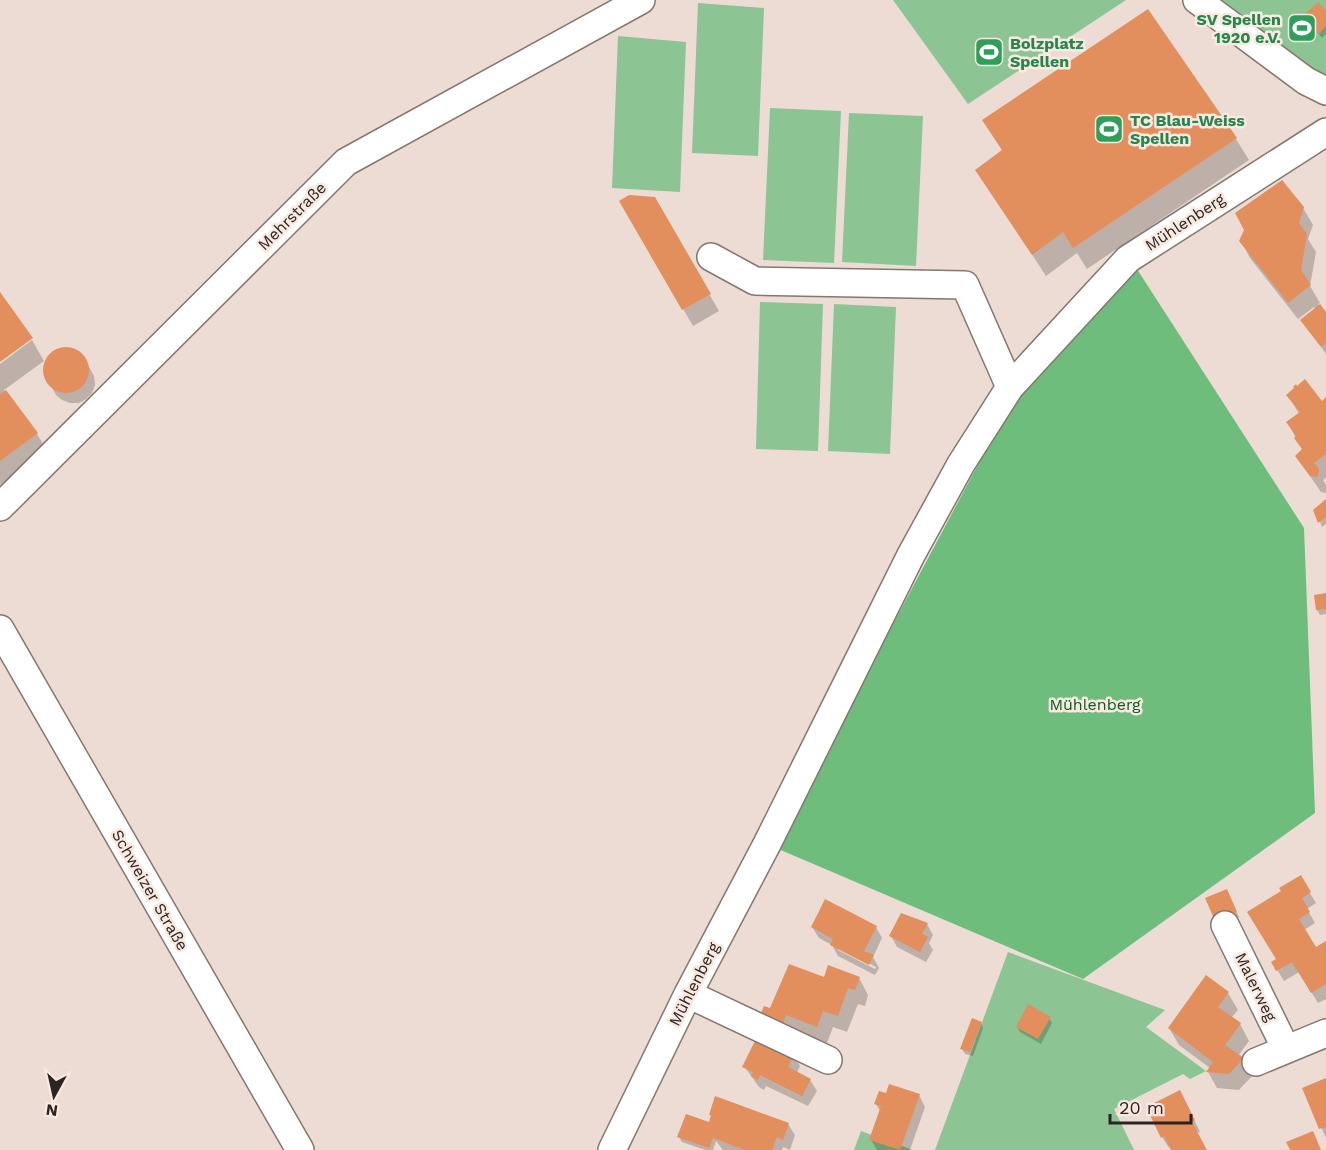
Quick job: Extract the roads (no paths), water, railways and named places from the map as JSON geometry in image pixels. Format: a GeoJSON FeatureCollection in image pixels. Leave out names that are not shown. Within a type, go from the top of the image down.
{"type":"FeatureCollection","features":[{"type":"Feature","properties":{"kind":"street","name":"Mehrstraße"},"geometry":{"type":"LineString","coordinates":[[0,507],[346,162],[641,0]]}},
{"type":"Feature","properties":{"kind":"street"},"geometry":{"type":"LineString","coordinates":[[1197,0],[1306,81],[1326,91]]}},
{"type":"Feature","properties":{"kind":"street","name":"Mühlenberg"},"geometry":{"type":"LineString","coordinates":[[612,1150],[688,994],[767,844],[917,545],[961,464],[1010,387],[1128,259],[1326,132]]}},
{"type":"Feature","properties":{"kind":"street"},"geometry":{"type":"LineString","coordinates":[[711,257],[755,281],[965,285],[1010,387]]}},
{"type":"Feature","properties":{"kind":"street","name":"Schweizer Straße"},"geometry":{"type":"LineString","coordinates":[[0,629],[300,1150]]}},
{"type":"Feature","properties":{"kind":"street","name":"Malerweg"},"geometry":{"type":"LineString","coordinates":[[1225,925],[1286,1049]]}},
{"type":"Feature","properties":{"kind":"street"},"geometry":{"type":"LineString","coordinates":[[688,994],[828,1060]]}},
{"type":"Feature","properties":{"kind":"street"},"geometry":{"type":"LineString","coordinates":[[1256,1062],[1326,1033]]}},
{"type":"Feature","properties":{"kind":"place","name":"SV Spellen 1920 e.V."},"geometry":{"type":"Point","coordinates":[1302,28]}},
{"type":"Feature","properties":{"kind":"place","name":"Bolzplatz Spellen"},"geometry":{"type":"Point","coordinates":[989,52]}},
{"type":"Feature","properties":{"kind":"place","name":"TC Blau-Weiss Spellen"},"geometry":{"type":"Point","coordinates":[1109,129]}}]}
